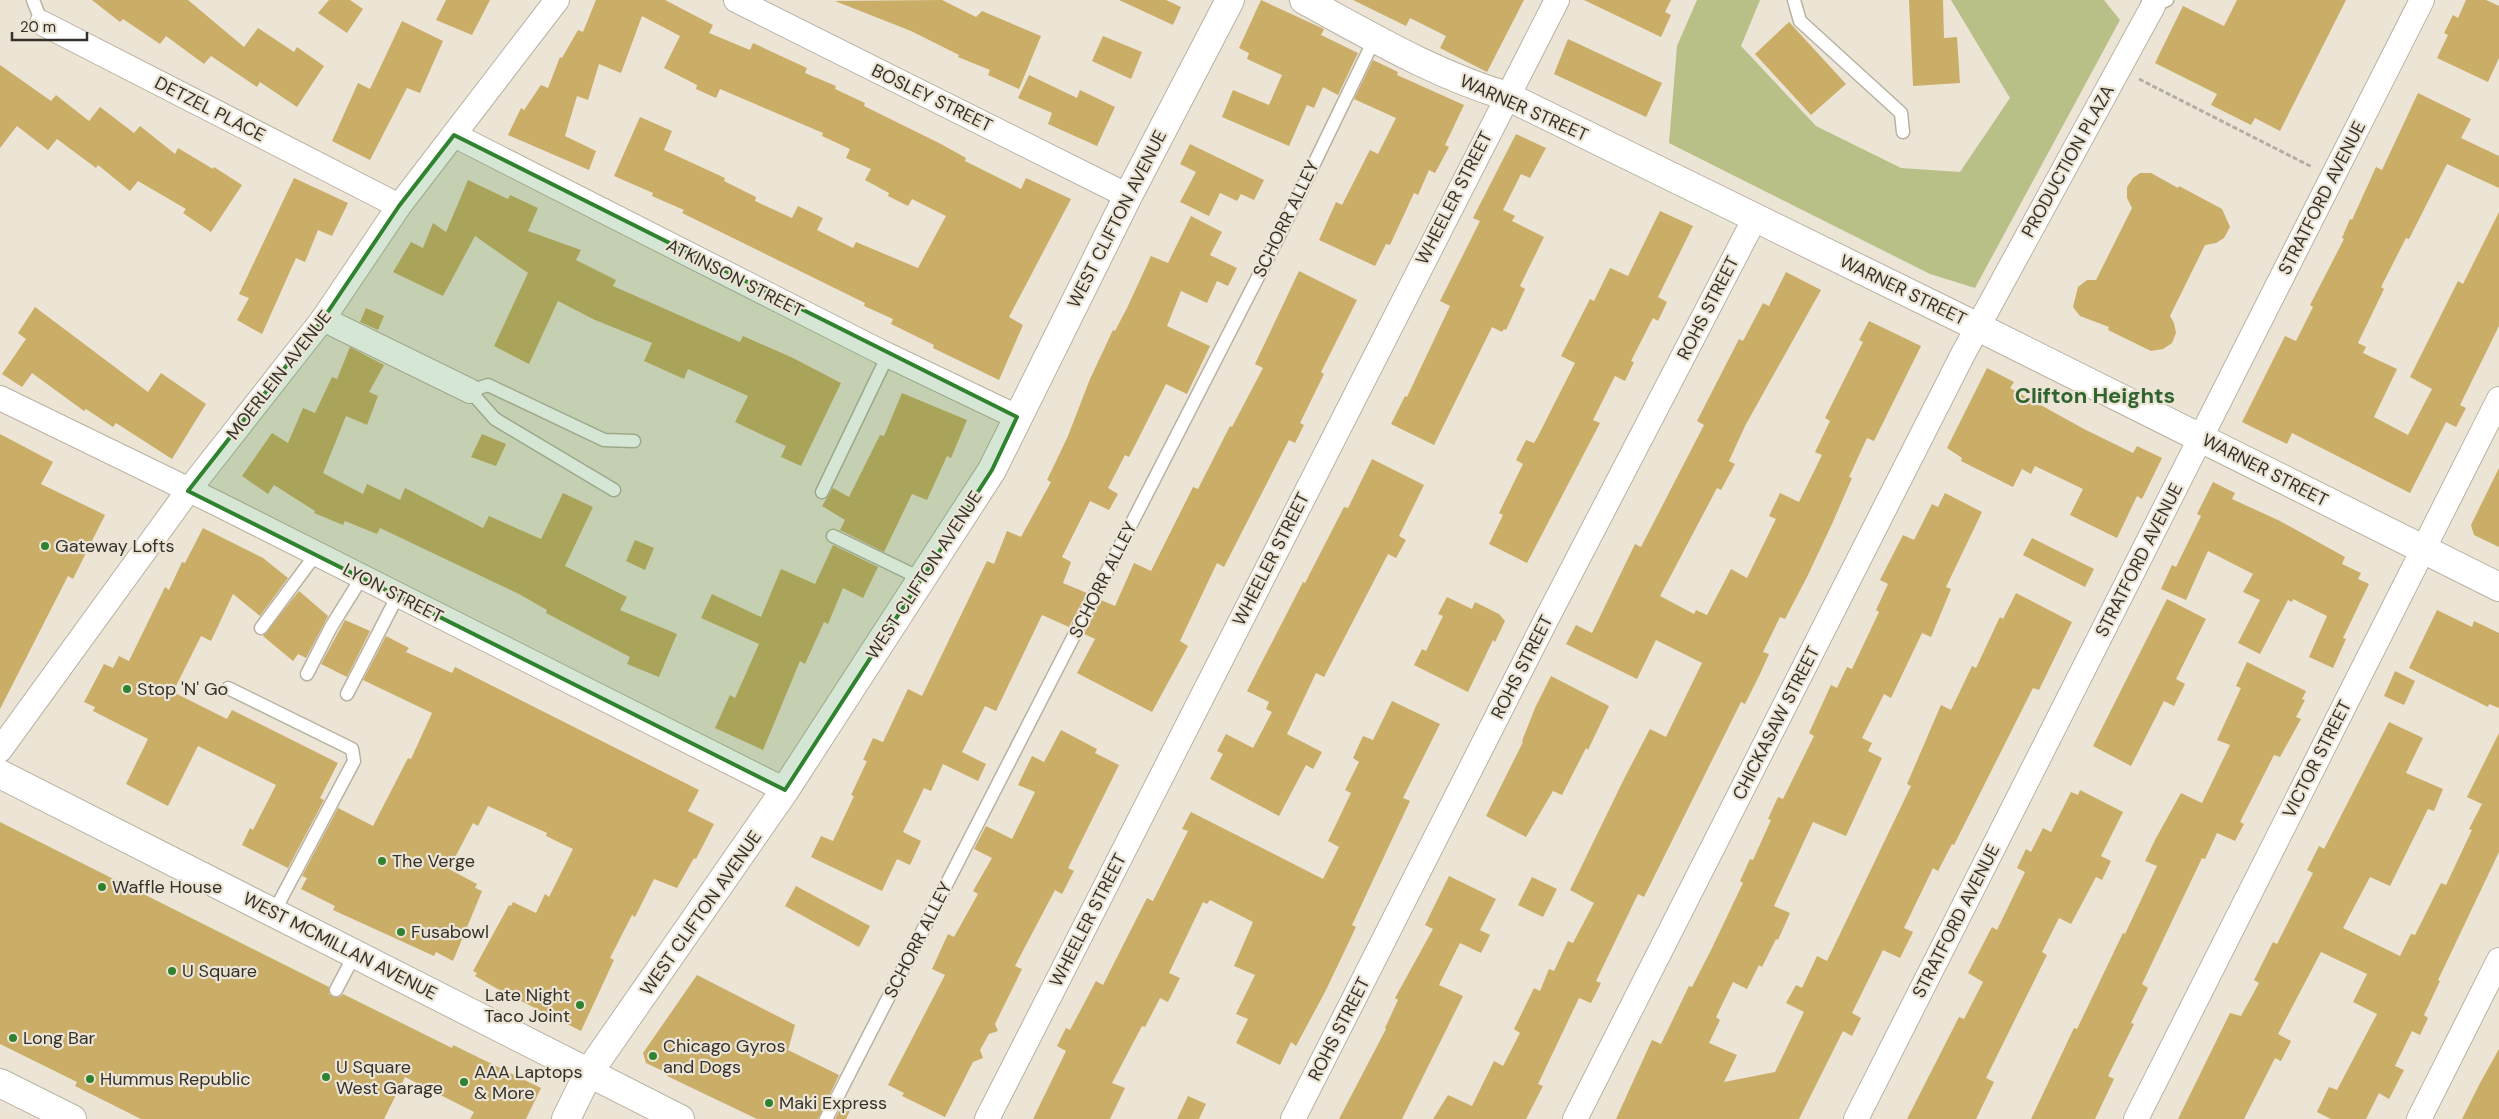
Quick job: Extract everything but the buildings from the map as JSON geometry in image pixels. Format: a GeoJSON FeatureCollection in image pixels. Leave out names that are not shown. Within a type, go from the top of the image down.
{"type":"FeatureCollection","features":[{"type":"Feature","properties":{"kind":"main road","name":"WEST CLIFTON AVENUE"},"geometry":{"type":"LineString","coordinates":[[566,1119],[589,1072],[785,790],[992,470],[1128,196],[1230,0]]}},
{"type":"Feature","properties":{"kind":"main road","name":"WARNER STREET"},"geometry":{"type":"LineString","coordinates":[[1304,0],[1473,87],[1506,96],[1978,327],[2499,587]]}},
{"type":"Feature","properties":{"kind":"main road","name":"WEST MCMILLAN AVENUE"},"geometry":{"type":"LineString","coordinates":[[0,774],[680,1119]]}},
{"type":"Feature","properties":{"kind":"main road"},"geometry":{"type":"LineString","coordinates":[[0,1083],[72,1119]]}},
{"type":"Feature","properties":{"kind":"street","name":"MOERLEIN AVENUE"},"geometry":{"type":"LineString","coordinates":[[0,750],[188,491],[323,319],[399,206],[557,0]]}},
{"type":"Feature","properties":{"kind":"street","name":"BOSLEY STREET"},"geometry":{"type":"LineString","coordinates":[[736,0],[1128,196]]}},
{"type":"Feature","properties":{"kind":"street","name":"WHEELER STREET"},"geometry":{"type":"LineString","coordinates":[[987,1119],[1506,96],[1557,0]]}},
{"type":"Feature","properties":{"kind":"street","name":"STRATFORD AVENUE"},"geometry":{"type":"LineString","coordinates":[[1856,1119],[2422,0]]}},
{"type":"Feature","properties":{"kind":"street","name":"PRODUCTION PLAZA"},"geometry":{"type":"LineString","coordinates":[[1978,327],[2154,2]]}},
{"type":"Feature","properties":{"kind":"street","name":"DETZEL PLACE"},"geometry":{"type":"LineString","coordinates":[[42,22],[399,206]]}},
{"type":"Feature","properties":{"kind":"street","name":"ATKINSON STREET"},"geometry":{"type":"LineString","coordinates":[[454,135],[888,355],[1017,417]]}},
{"type":"Feature","properties":{"kind":"street","name":"ROHS STREET"},"geometry":{"type":"LineString","coordinates":[[1293,1119],[1542,628],[1755,218]]}},
{"type":"Feature","properties":{"kind":"street"},"geometry":{"type":"LineString","coordinates":[[323,319],[470,391]]}},
{"type":"Feature","properties":{"kind":"street","name":"CHICKASAW STREET"},"geometry":{"type":"LineString","coordinates":[[1575,1119],[1978,327]]}},
{"type":"Feature","properties":{"kind":"street","name":"LYON STREET"},"geometry":{"type":"LineString","coordinates":[[0,398],[316,554],[785,790]]}},
{"type":"Feature","properties":{"kind":"street","name":"VICTOR STREET"},"geometry":{"type":"LineString","coordinates":[[2136,1119],[2499,399]]}},
{"type":"Feature","properties":{"kind":"street"},"geometry":{"type":"LineString","coordinates":[[2419,1119],[2499,960]]}},
{"type":"Feature","properties":{"kind":"lane","name":"DETZEL PLACE"},"geometry":{"type":"LineString","coordinates":[[33,0],[42,22]]}},
{"type":"Feature","properties":{"kind":"lane"},"geometry":{"type":"LineString","coordinates":[[1794,0],[1800,21],[1901,113],[1903,132]]}},
{"type":"Feature","properties":{"kind":"lane","name":"SCHORR ALLEY"},"geometry":{"type":"LineString","coordinates":[[826,1119],[1260,273],[1375,38]]}},
{"type":"Feature","properties":{"kind":"lane"},"geometry":{"type":"LineString","coordinates":[[822,492],[888,355]]}},
{"type":"Feature","properties":{"kind":"lane"},"geometry":{"type":"LineString","coordinates":[[614,490],[495,419],[470,391],[488,385],[604,440],[634,440]]}},
{"type":"Feature","properties":{"kind":"lane"},"geometry":{"type":"LineString","coordinates":[[833,536],[922,578]]}},
{"type":"Feature","properties":{"kind":"lane"},"geometry":{"type":"LineString","coordinates":[[261,628],[316,554]]}},
{"type":"Feature","properties":{"kind":"lane"},"geometry":{"type":"LineString","coordinates":[[307,674],[331,628],[362,577]]}},
{"type":"Feature","properties":{"kind":"lane"},"geometry":{"type":"LineString","coordinates":[[347,694],[398,595]]}},
{"type":"Feature","properties":{"kind":"lane"},"geometry":{"type":"LineString","coordinates":[[228,688],[352,749],[354,761],[274,912]]}},
{"type":"Feature","properties":{"kind":"lane"},"geometry":{"type":"LineString","coordinates":[[336,990],[354,954]]}},
{"type":"Feature","properties":{"kind":"path"},"geometry":{"type":"LineString","coordinates":[[2119,69],[2332,177]]}},
{"type":"Feature","properties":{"kind":"highlighted area"},"geometry":{"type":"Polygon","coordinates":[[[454,135],[1017,417],[992,470],[785,790],[188,491],[323,319],[399,206],[454,135]]]}},
{"type":"Feature","properties":{"kind":"green space"},"geometry":{"type":"Polygon","coordinates":[[[1697,0],[1760,0],[1741,46],[1816,126],[1901,168],[1960,172],[2010,98],[1951,0],[2104,0],[2120,20],[1975,288],[1930,274],[1669,143],[1677,46],[1697,0]]]}},
{"type":"Feature","properties":{"kind":"place","name":"Gateway Lofts"},"geometry":{"type":"Point","coordinates":[45,546]}},
{"type":"Feature","properties":{"kind":"place","name":"Stop 'N' Go"},"geometry":{"type":"Point","coordinates":[127,689]}},
{"type":"Feature","properties":{"kind":"place","name":"The Verge"},"geometry":{"type":"Point","coordinates":[382,861]}},
{"type":"Feature","properties":{"kind":"place","name":"Waffle House"},"geometry":{"type":"Point","coordinates":[102,887]}},
{"type":"Feature","properties":{"kind":"place","name":"Fusabowl"},"geometry":{"type":"Point","coordinates":[401,932]}},
{"type":"Feature","properties":{"kind":"place","name":"U Square"},"geometry":{"type":"Point","coordinates":[172,971]}},
{"type":"Feature","properties":{"kind":"place","name":"Late Night Taco Joint"},"geometry":{"type":"Point","coordinates":[580,1005]}},
{"type":"Feature","properties":{"kind":"place","name":"Long Bar"},"geometry":{"type":"Point","coordinates":[13,1038]}},
{"type":"Feature","properties":{"kind":"place","name":"Chicago Gyros and Dogs"},"geometry":{"type":"Point","coordinates":[653,1056]}},
{"type":"Feature","properties":{"kind":"place","name":"U Square West Garage"},"geometry":{"type":"Point","coordinates":[326,1077]}},
{"type":"Feature","properties":{"kind":"place","name":"Hummus Republic"},"geometry":{"type":"Point","coordinates":[90,1079]}},
{"type":"Feature","properties":{"kind":"place","name":"AAA Laptops & More"},"geometry":{"type":"Point","coordinates":[464,1082]}},
{"type":"Feature","properties":{"kind":"place","name":"Maki Express"},"geometry":{"type":"Point","coordinates":[769,1103]}},
{"type":"Feature","properties":{"kind":"district","name":"Clifton Heights"},"geometry":{"type":"Point","coordinates":[2095,395]}}]}
